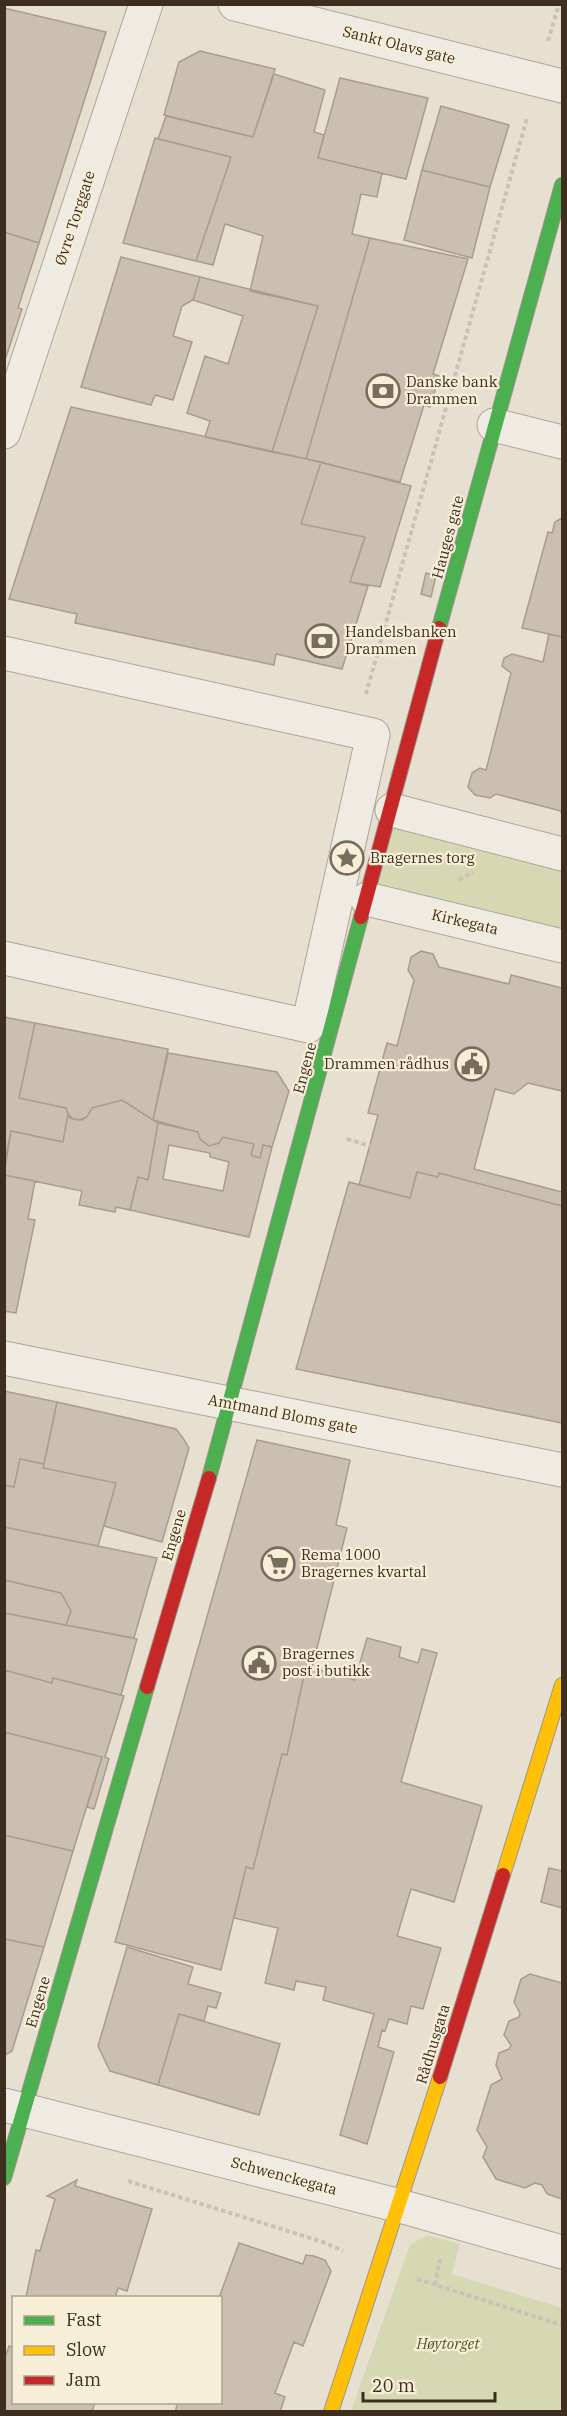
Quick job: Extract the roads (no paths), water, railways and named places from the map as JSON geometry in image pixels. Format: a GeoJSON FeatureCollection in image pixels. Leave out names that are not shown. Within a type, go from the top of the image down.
{"type":"FeatureCollection","features":[{"type":"Feature","properties":{"kind":"street","name":"Øvre Torggate"},"geometry":{"type":"LineString","coordinates":[[4,432],[146,4]]}},
{"type":"Feature","properties":{"kind":"street","name":"Sankt Olavs gate"},"geometry":{"type":"LineString","coordinates":[[235,4],[550,82]]}},
{"type":"Feature","properties":{"kind":"street","name":"Hauges gate"},"geometry":{"type":"LineString","coordinates":[[368,899],[494,425],[562,184]]}},
{"type":"Feature","properties":{"kind":"street"},"geometry":{"type":"LineString","coordinates":[[494,425],[562,442]]}},
{"type":"Feature","properties":{"kind":"street"},"geometry":{"type":"LineString","coordinates":[[4,653],[373,735],[308,1026],[4,958]]}},
{"type":"Feature","properties":{"kind":"street"},"geometry":{"type":"LineString","coordinates":[[392,810],[562,854]]}},
{"type":"Feature","properties":{"kind":"street","name":"Kirkegata"},"geometry":{"type":"LineString","coordinates":[[368,899],[562,946]]}},
{"type":"Feature","properties":{"kind":"street","name":"Engene"},"geometry":{"type":"LineString","coordinates":[[4,2178],[14,2107],[230,1404],[368,899]]}},
{"type":"Feature","properties":{"kind":"street","name":"Amtmand Bloms gate"},"geometry":{"type":"LineString","coordinates":[[4,1358],[562,1470]]}},
{"type":"Feature","properties":{"kind":"street","name":"Rådhusgata"},"geometry":{"type":"LineString","coordinates":[[331,2412],[378,2266],[400,2206],[562,1684]]}},
{"type":"Feature","properties":{"kind":"street","name":"Schwenckegata"},"geometry":{"type":"LineString","coordinates":[[14,2107],[400,2206],[562,2252]]}},
{"type":"Feature","properties":{"kind":"place","name":"Danske bank Drammen"},"geometry":{"type":"Point","coordinates":[383,391]}},
{"type":"Feature","properties":{"kind":"place","name":"Handelsbanken Drammen"},"geometry":{"type":"Point","coordinates":[322,641]}},
{"type":"Feature","properties":{"kind":"place","name":"Bragernes torg"},"geometry":{"type":"Point","coordinates":[347,858]}},
{"type":"Feature","properties":{"kind":"place","name":"Drammen rådhus"},"geometry":{"type":"Point","coordinates":[472,1064]}},
{"type":"Feature","properties":{"kind":"place","name":"Rema 1000 Bragernes kvartal"},"geometry":{"type":"Point","coordinates":[278,1564]}},
{"type":"Feature","properties":{"kind":"place","name":"Bragernes post i butikk"},"geometry":{"type":"Point","coordinates":[259,1663]}},
{"type":"Feature","properties":{"kind":"park label","name":"Høytorget"},"geometry":{"type":"Point","coordinates":[448,2344]}}]}
